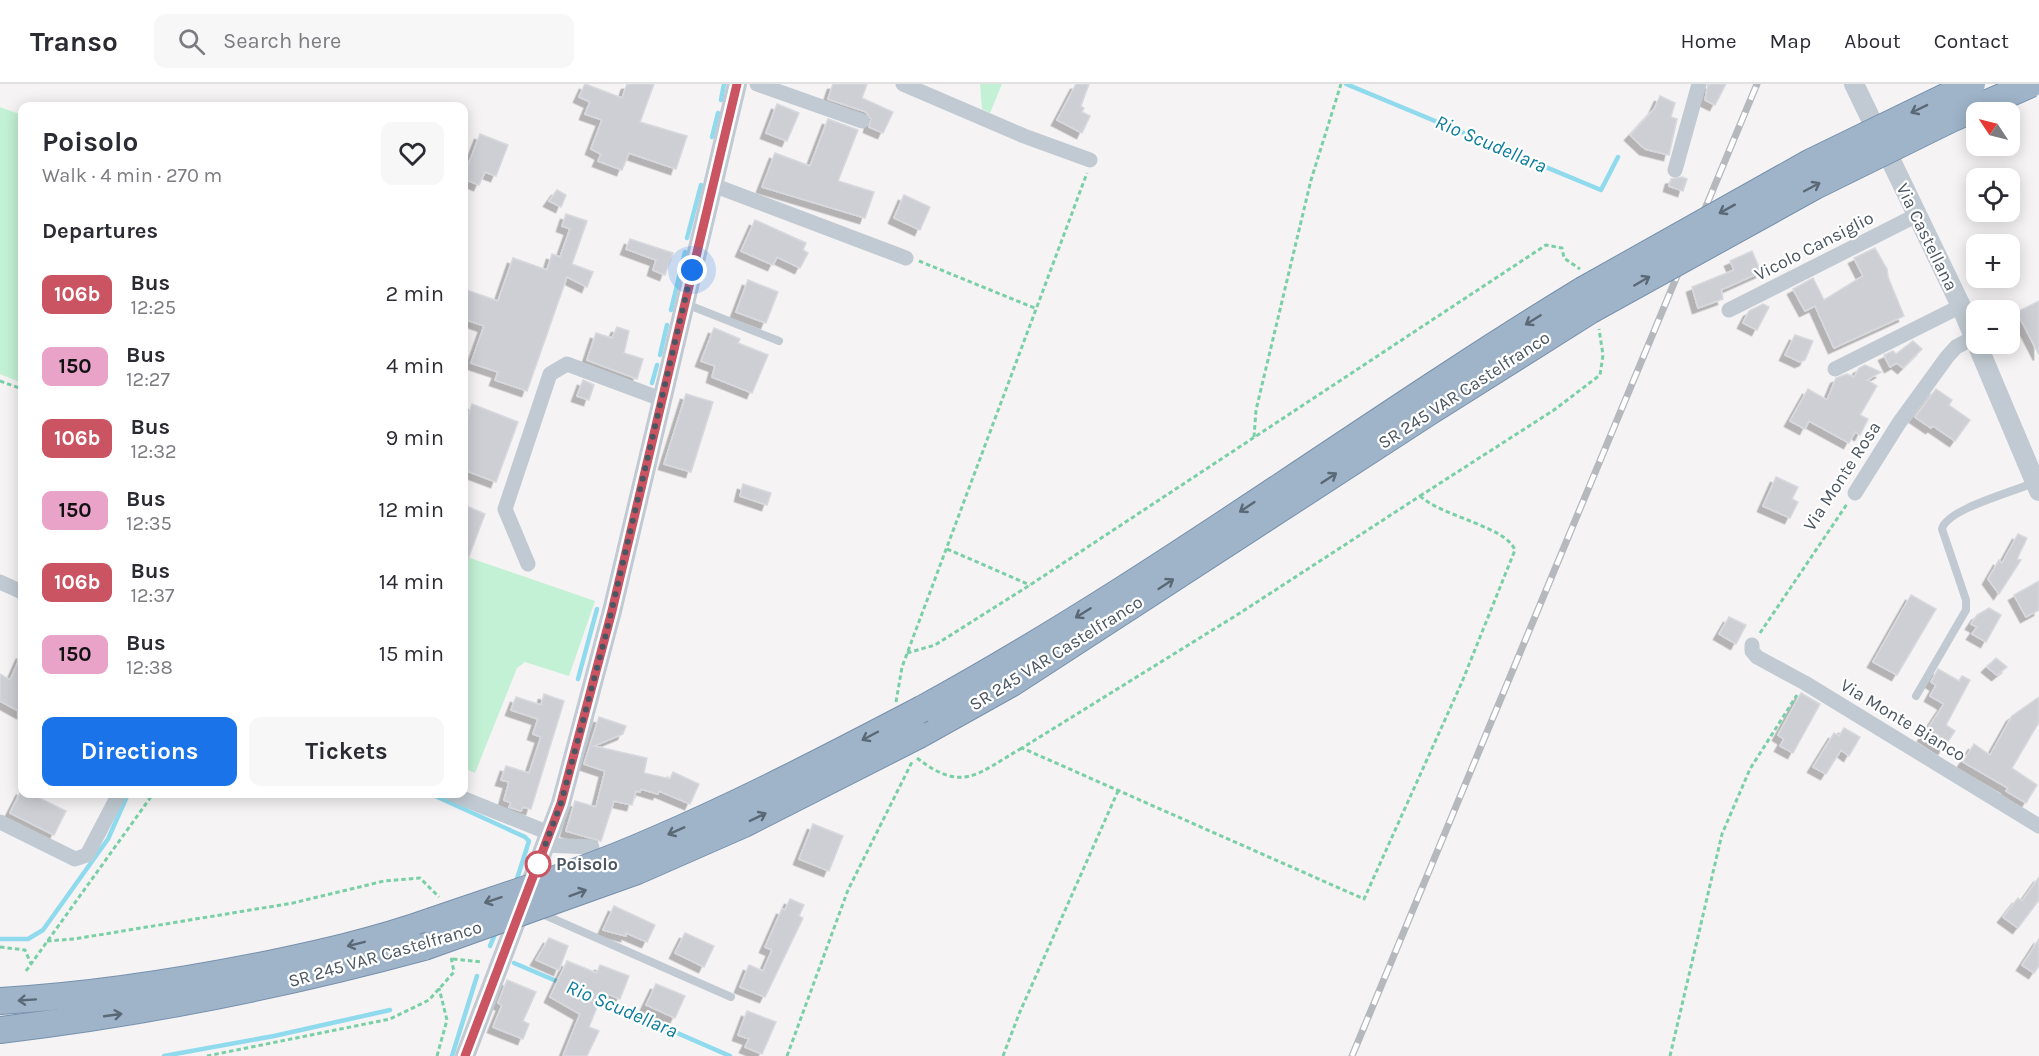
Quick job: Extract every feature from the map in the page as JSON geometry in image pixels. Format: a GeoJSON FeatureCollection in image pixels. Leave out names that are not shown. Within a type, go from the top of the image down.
{"type":"FeatureCollection","features":[{"type":"Feature","properties":{"kind":"highway","name":"SR 245 VAR Castelfranco"},"geometry":{"type":"LineString","coordinates":[[0,1030],[122,1014],[282,984],[424,947],[637,871],[744,824],[919,735],[1012,683],[1429,412],[1587,300],[1811,162],[1972,84]]}},
{"type":"Feature","properties":{"kind":"highway","name":"SR 245 VAR Castelfranco"},"geometry":{"type":"LineString","coordinates":[[0,1001],[110,993],[209,977],[382,938],[560,877],[653,841],[805,770],[910,709],[1008,660],[1150,571],[1419,393],[1587,300],[1951,119],[2032,84]]}},
{"type":"Feature","properties":{"kind":"street"},"geometry":{"type":"LineString","coordinates":[[465,1056],[561,803],[609,622],[737,84]]}},
{"type":"Feature","properties":{"kind":"street"},"geometry":{"type":"LineString","coordinates":[[757,84],[862,121]]}},
{"type":"Feature","properties":{"kind":"street"},"geometry":{"type":"LineString","coordinates":[[903,84],[1024,136],[1090,160]]}},
{"type":"Feature","properties":{"kind":"street"},"geometry":{"type":"LineString","coordinates":[[1675,170],[1699,84]]}},
{"type":"Feature","properties":{"kind":"street","name":"Via Castellana"},"geometry":{"type":"LineString","coordinates":[[1854,84],[1966,319]]}},
{"type":"Feature","properties":{"kind":"street"},"geometry":{"type":"LineString","coordinates":[[2032,84],[2039,87]]}},
{"type":"Feature","properties":{"kind":"street"},"geometry":{"type":"LineString","coordinates":[[713,182],[906,258]]}},
{"type":"Feature","properties":{"kind":"street","name":"Vicolo Cansiglio"},"geometry":{"type":"LineString","coordinates":[[1729,310],[1915,216]]}},
{"type":"Feature","properties":{"kind":"street"},"geometry":{"type":"LineString","coordinates":[[1835,369],[1961,306]]}},
{"type":"Feature","properties":{"kind":"street","name":"Via Monte Rosa"},"geometry":{"type":"LineString","coordinates":[[1855,493],[1899,423],[1947,357],[1956,347],[1966,342]]}},
{"type":"Feature","properties":{"kind":"street","name":"Via Castellana"},"geometry":{"type":"LineString","coordinates":[[1980,354],[2010,418],[2037,487]]}},
{"type":"Feature","properties":{"kind":"street"},"geometry":{"type":"LineString","coordinates":[[528,564],[505,509],[550,374],[567,364],[661,399]]}},
{"type":"Feature","properties":{"kind":"street"},"geometry":{"type":"LineString","coordinates":[[0,582],[18,590]]}},
{"type":"Feature","properties":{"kind":"street","name":"Via Monte Bianco"},"geometry":{"type":"LineString","coordinates":[[1752,645],[1752,651],[1757,657],[1805,683],[2039,826]]}},
{"type":"Feature","properties":{"kind":"street"},"geometry":{"type":"LineString","coordinates":[[0,822],[75,859],[81,858],[87,855],[117,798]]}},
{"type":"Feature","properties":{"kind":"street"},"geometry":{"type":"LineString","coordinates":[[460,798],[547,839],[592,847]]}},
{"type":"Feature","properties":{"kind":"lane"},"geometry":{"type":"LineString","coordinates":[[684,303],[779,341]]}},
{"type":"Feature","properties":{"kind":"lane"},"geometry":{"type":"LineString","coordinates":[[1916,696],[1966,610],[1966,600],[1942,529],[1943,523],[1957,513],[2037,487]]}},
{"type":"Feature","properties":{"kind":"lane"},"geometry":{"type":"LineString","coordinates":[[522,906],[731,997]]}},
{"type":"Feature","properties":{"kind":"path"},"geometry":{"type":"LineString","coordinates":[[1254,437],[1256,410],[1311,180],[1341,84]]}},
{"type":"Feature","properties":{"kind":"path"},"geometry":{"type":"LineString","coordinates":[[910,709],[895,699],[902,667],[1084,183],[1090,160]]}},
{"type":"Feature","properties":{"kind":"path"},"geometry":{"type":"LineString","coordinates":[[906,258],[928,263],[1037,309]]}},
{"type":"Feature","properties":{"kind":"path"},"geometry":{"type":"LineString","coordinates":[[0,381],[18,388]]}},
{"type":"Feature","properties":{"kind":"path","name":"Via Monte Rosa"},"geometry":{"type":"LineString","coordinates":[[1752,645],[1855,493]]}},
{"type":"Feature","properties":{"kind":"path"},"geometry":{"type":"LineString","coordinates":[[787,1056],[848,890],[915,756],[929,767],[956,780],[974,776],[1240,613],[1420,496],[1428,503],[1497,532],[1511,542],[1515,550],[1489,618],[1364,899],[1022,748]]}},
{"type":"Feature","properties":{"kind":"path"},"geometry":{"type":"LineString","coordinates":[[947,549],[1030,585]]}},
{"type":"Feature","properties":{"kind":"path"},"geometry":{"type":"LineString","coordinates":[[1670,1056],[1722,834],[1750,770],[1805,683]]}},
{"type":"Feature","properties":{"kind":"path"},"geometry":{"type":"LineString","coordinates":[[1003,1056],[1019,1014],[1118,791]]}},
{"type":"Feature","properties":{"kind":"path"},"geometry":{"type":"LineString","coordinates":[[26,971],[150,798]]}},
{"type":"Feature","properties":{"kind":"path"},"geometry":{"type":"LineString","coordinates":[[0,947],[25,951],[31,964]]}},
{"type":"Feature","properties":{"kind":"path"},"geometry":{"type":"LineString","coordinates":[[451,959],[482,962],[498,967]]}},
{"type":"Feature","properties":{"kind":"path"},"geometry":{"type":"LineString","coordinates":[[437,1056],[447,1020],[439,988]]}},
{"type":"Feature","properties":{"kind":"green space"},"geometry":{"type":"Polygon","coordinates":[[[980,84],[1002,84],[990,113],[982,109],[980,84]]]}},
{"type":"Feature","properties":{"kind":"green space"},"geometry":{"type":"Polygon","coordinates":[[[0,107],[18,114],[18,381],[0,374],[0,107]]]}},
{"type":"Feature","properties":{"kind":"green space"},"geometry":{"type":"Polygon","coordinates":[[[468,557],[595,601],[569,676],[525,662],[517,668],[475,773],[468,770],[468,557]]]}},
{"type":"Feature","properties":{"kind":"building"},"geometry":{"type":"Polygon","coordinates":[[[585,84],[622,98],[627,84],[654,84],[640,122],[687,136],[676,169],[629,153],[622,170],[598,161],[601,154],[591,149],[602,120],[585,114],[590,102],[579,97],[585,84]]]}},
{"type":"Feature","properties":{"kind":"building"},"geometry":{"type":"Polygon","coordinates":[[[833,84],[867,84],[862,98],[893,112],[883,133],[869,127],[871,119],[866,112],[828,99],[833,84]]]}},
{"type":"Feature","properties":{"kind":"building"},"geometry":{"type":"Polygon","coordinates":[[[1076,84],[1089,84],[1081,106],[1084,108],[1082,112],[1090,116],[1082,133],[1057,120],[1076,84]]]}},
{"type":"Feature","properties":{"kind":"building"},"geometry":{"type":"Polygon","coordinates":[[[1708,84],[1726,84],[1715,105],[1705,100],[1708,84]]]}},
{"type":"Feature","properties":{"kind":"building"},"geometry":{"type":"Polygon","coordinates":[[[1660,96],[1675,103],[1671,117],[1677,119],[1669,155],[1645,149],[1630,135],[1654,109],[1660,96]]]}},
{"type":"Feature","properties":{"kind":"building"},"geometry":{"type":"Polygon","coordinates":[[[777,104],[799,113],[787,141],[766,133],[777,104]]]}},
{"type":"Feature","properties":{"kind":"building"},"geometry":{"type":"Polygon","coordinates":[[[828,119],[858,130],[838,181],[874,192],[865,218],[762,187],[775,153],[810,166],[828,119]]]}},
{"type":"Feature","properties":{"kind":"building"},"geometry":{"type":"Polygon","coordinates":[[[480,134],[508,145],[496,176],[485,172],[479,185],[468,181],[468,166],[480,134]]]}},
{"type":"Feature","properties":{"kind":"building"},"geometry":{"type":"Polygon","coordinates":[[[1682,177],[1687,179],[1683,191],[1669,186],[1671,179],[1682,177]]]}},
{"type":"Feature","properties":{"kind":"building"},"geometry":{"type":"Polygon","coordinates":[[[557,190],[566,195],[561,207],[549,201],[557,190]]]}},
{"type":"Feature","properties":{"kind":"building"},"geometry":{"type":"Polygon","coordinates":[[[904,195],[930,207],[920,230],[894,218],[904,195]]]}},
{"type":"Feature","properties":{"kind":"building"},"geometry":{"type":"Polygon","coordinates":[[[566,214],[587,221],[572,264],[593,272],[587,287],[567,277],[527,391],[495,380],[498,372],[471,363],[484,326],[468,320],[468,290],[498,301],[513,258],[547,270],[552,254],[560,257],[570,229],[562,226],[566,214]]]}},
{"type":"Feature","properties":{"kind":"building"},"geometry":{"type":"Polygon","coordinates":[[[755,220],[806,243],[803,250],[808,253],[800,268],[777,257],[773,265],[741,251],[755,220]]]}},
{"type":"Feature","properties":{"kind":"building"},"geometry":{"type":"Polygon","coordinates":[[[630,239],[673,253],[665,275],[653,270],[656,260],[626,249],[630,239]]]}},
{"type":"Feature","properties":{"kind":"building"},"geometry":{"type":"Polygon","coordinates":[[[1875,248],[1887,269],[1904,316],[1834,348],[1815,306],[1805,311],[1793,289],[1813,278],[1824,300],[1863,276],[1854,258],[1875,248]]]}},
{"type":"Feature","properties":{"kind":"building"},"geometry":{"type":"Polygon","coordinates":[[[1752,251],[1761,272],[1721,290],[1723,299],[1698,308],[1692,287],[1734,270],[1730,261],[1752,251]]]}},
{"type":"Feature","properties":{"kind":"building"},"geometry":{"type":"Polygon","coordinates":[[[748,280],[778,292],[766,323],[736,312],[748,280]]]}},
{"type":"Feature","properties":{"kind":"building"},"geometry":{"type":"Polygon","coordinates":[[[2039,301],[2039,355],[2020,318],[2020,310],[2039,301]]]}},
{"type":"Feature","properties":{"kind":"building"},"geometry":{"type":"Polygon","coordinates":[[[1763,304],[1769,307],[1757,330],[1743,323],[1749,311],[1763,304]]]}},
{"type":"Feature","properties":{"kind":"building"},"geometry":{"type":"Polygon","coordinates":[[[617,327],[629,331],[624,353],[643,359],[637,379],[587,360],[596,333],[612,338],[617,327]]]}},
{"type":"Feature","properties":{"kind":"building"},"geometry":{"type":"Polygon","coordinates":[[[714,328],[740,339],[738,343],[768,355],[752,393],[712,377],[715,366],[701,361],[714,328]]]}},
{"type":"Feature","properties":{"kind":"building"},"geometry":{"type":"Polygon","coordinates":[[[1795,335],[1813,341],[1805,360],[1800,362],[1785,355],[1795,335]]]}},
{"type":"Feature","properties":{"kind":"building"},"geometry":{"type":"Polygon","coordinates":[[[1913,341],[1922,349],[1903,368],[1897,363],[1890,367],[1884,355],[1893,351],[1896,354],[1913,341]]]}},
{"type":"Feature","properties":{"kind":"building"},"geometry":{"type":"Polygon","coordinates":[[[1865,365],[1881,372],[1867,380],[1877,386],[1860,415],[1868,419],[1860,435],[1855,432],[1849,443],[1809,421],[1805,429],[1790,421],[1808,389],[1827,400],[1836,378],[1847,374],[1854,377],[1859,368],[1865,365]]]}},
{"type":"Feature","properties":{"kind":"building"},"geometry":{"type":"Polygon","coordinates":[[[583,380],[594,385],[589,400],[577,396],[583,380]]]}},
{"type":"Feature","properties":{"kind":"building"},"geometry":{"type":"Polygon","coordinates":[[[1936,389],[1952,400],[1949,405],[1970,420],[1955,441],[1915,417],[1936,389]]]}},
{"type":"Feature","properties":{"kind":"building"},"geometry":{"type":"Polygon","coordinates":[[[686,394],[713,402],[691,472],[664,464],[686,394]]]}},
{"type":"Feature","properties":{"kind":"building"},"geometry":{"type":"Polygon","coordinates":[[[472,404],[518,422],[496,482],[468,472],[468,416],[472,404]]]}},
{"type":"Feature","properties":{"kind":"building"},"geometry":{"type":"Polygon","coordinates":[[[1776,477],[1798,487],[1792,499],[1798,502],[1790,518],[1763,506],[1776,477]]]}},
{"type":"Feature","properties":{"kind":"building"},"geometry":{"type":"Polygon","coordinates":[[[743,484],[771,493],[767,505],[740,496],[743,484]]]}},
{"type":"Feature","properties":{"kind":"building"},"geometry":{"type":"Polygon","coordinates":[[[468,507],[485,514],[468,559],[468,507]]]}},
{"type":"Feature","properties":{"kind":"building"},"geometry":{"type":"Polygon","coordinates":[[[2018,534],[2027,538],[2017,559],[2021,560],[1999,594],[1988,579],[1999,560],[2002,563],[2018,534]]]}},
{"type":"Feature","properties":{"kind":"building"},"geometry":{"type":"Polygon","coordinates":[[[2039,581],[2039,610],[2026,617],[2014,595],[2039,581]]]}},
{"type":"Feature","properties":{"kind":"building"},"geometry":{"type":"Polygon","coordinates":[[[1911,595],[1936,609],[1897,675],[1873,662],[1911,595]]]}},
{"type":"Feature","properties":{"kind":"building"},"geometry":{"type":"Polygon","coordinates":[[[1989,608],[2001,615],[1986,642],[1972,634],[1977,627],[1971,624],[1977,615],[1989,608]]]}},
{"type":"Feature","properties":{"kind":"building"},"geometry":{"type":"Polygon","coordinates":[[[1729,617],[1746,625],[1736,644],[1719,634],[1729,617]]]}},
{"type":"Feature","properties":{"kind":"building"},"geometry":{"type":"Polygon","coordinates":[[[1996,658],[2007,667],[1997,675],[1987,667],[1996,658]]]}},
{"type":"Feature","properties":{"kind":"building"},"geometry":{"type":"Polygon","coordinates":[[[18,662],[18,711],[0,701],[0,674],[10,680],[18,662]]]}},
{"type":"Feature","properties":{"kind":"building"},"geometry":{"type":"Polygon","coordinates":[[[1938,669],[1959,681],[1962,676],[1970,680],[1946,725],[1955,731],[1943,749],[1923,736],[1944,704],[1930,696],[1936,685],[1931,682],[1938,669]]]}},
{"type":"Feature","properties":{"kind":"building"},"geometry":{"type":"Polygon","coordinates":[[[1801,693],[1820,704],[1793,753],[1780,746],[1784,739],[1778,735],[1801,693]]]}},
{"type":"Feature","properties":{"kind":"building"},"geometry":{"type":"Polygon","coordinates":[[[544,694],[564,701],[531,809],[523,807],[521,811],[509,807],[511,803],[504,800],[509,782],[501,780],[506,766],[529,773],[541,737],[533,734],[538,719],[511,710],[516,697],[541,705],[544,694]]]}},
{"type":"Feature","properties":{"kind":"building"},"geometry":{"type":"Polygon","coordinates":[[[2039,697],[2039,722],[2012,768],[2037,785],[2026,803],[2006,791],[2008,788],[1963,762],[1974,744],[1990,755],[2012,716],[2039,697]]]}},
{"type":"Feature","properties":{"kind":"building"},"geometry":{"type":"Polygon","coordinates":[[[599,717],[626,726],[623,734],[594,746],[647,758],[644,773],[670,779],[673,772],[699,784],[690,804],[659,791],[658,794],[641,789],[640,792],[636,791],[632,805],[614,801],[601,841],[566,831],[575,801],[596,807],[605,771],[584,764],[599,717]]]}},
{"type":"Feature","properties":{"kind":"building"},"geometry":{"type":"Polygon","coordinates":[[[1844,728],[1860,737],[1849,756],[1841,750],[1826,774],[1813,767],[1834,733],[1839,736],[1844,728]]]}},
{"type":"Feature","properties":{"kind":"building"},"geometry":{"type":"Polygon","coordinates":[[[18,797],[39,798],[66,811],[54,835],[10,813],[18,797]]]}},
{"type":"Feature","properties":{"kind":"building"},"geometry":{"type":"Polygon","coordinates":[[[813,824],[843,836],[829,871],[799,859],[813,824]]]}},
{"type":"Feature","properties":{"kind":"building"},"geometry":{"type":"Polygon","coordinates":[[[2039,877],[2039,900],[2018,928],[2003,917],[2018,898],[2022,901],[2039,877]]]}},
{"type":"Feature","properties":{"kind":"building"},"geometry":{"type":"Polygon","coordinates":[[[790,899],[804,905],[799,916],[803,918],[765,997],[740,987],[749,965],[763,971],[772,950],[765,947],[782,909],[785,910],[790,899]]]}},
{"type":"Feature","properties":{"kind":"building"},"geometry":{"type":"Polygon","coordinates":[[[614,906],[655,925],[647,942],[626,933],[626,936],[603,930],[614,906]]]}},
{"type":"Feature","properties":{"kind":"building"},"geometry":{"type":"Polygon","coordinates":[[[685,933],[714,946],[704,967],[675,953],[685,933]]]}},
{"type":"Feature","properties":{"kind":"building"},"geometry":{"type":"Polygon","coordinates":[[[549,938],[568,946],[559,970],[536,960],[549,938]]]}},
{"type":"Feature","properties":{"kind":"building"},"geometry":{"type":"Polygon","coordinates":[[[2039,939],[2039,966],[2034,973],[2022,965],[2039,939]]]}},
{"type":"Feature","properties":{"kind":"building"},"geometry":{"type":"Polygon","coordinates":[[[567,961],[597,973],[600,965],[629,976],[620,999],[603,992],[589,1027],[599,1031],[587,1056],[563,1056],[580,1014],[550,997],[567,961]]]}},
{"type":"Feature","properties":{"kind":"building"},"geometry":{"type":"Polygon","coordinates":[[[507,980],[536,992],[523,1021],[529,1024],[523,1039],[493,1027],[502,1005],[498,1003],[507,980]]]}},
{"type":"Feature","properties":{"kind":"building"},"geometry":{"type":"Polygon","coordinates":[[[656,984],[685,996],[675,1018],[646,1005],[656,984]]]}},
{"type":"Feature","properties":{"kind":"building"},"geometry":{"type":"Polygon","coordinates":[[[747,1011],[776,1022],[762,1054],[745,1047],[749,1039],[738,1035],[747,1011]]]}},
{"type":"Feature","properties":{"kind":"waterway"},"geometry":{"type":"LineString","coordinates":[[721,100],[724,84]]}},
{"type":"Feature","properties":{"kind":"waterway","name":"Rio Scudellara"},"geometry":{"type":"LineString","coordinates":[[1346,84],[1601,190],[1618,157]]}},
{"type":"Feature","properties":{"kind":"waterway"},"geometry":{"type":"LineString","coordinates":[[712,137],[718,113]]}},
{"type":"Feature","properties":{"kind":"waterway"},"geometry":{"type":"LineString","coordinates":[[687,238],[701,185]]}},
{"type":"Feature","properties":{"kind":"waterway"},"geometry":{"type":"LineString","coordinates":[[671,310],[685,252]]}},
{"type":"Feature","properties":{"kind":"waterway"},"geometry":{"type":"LineString","coordinates":[[660,355],[667,325]]}},
{"type":"Feature","properties":{"kind":"waterway"},"geometry":{"type":"LineString","coordinates":[[652,383],[657,365]]}},
{"type":"Feature","properties":{"kind":"waterway"},"geometry":{"type":"LineString","coordinates":[[578,679],[597,609]]}},
{"type":"Feature","properties":{"kind":"waterway"},"geometry":{"type":"LineString","coordinates":[[0,939],[28,939],[43,930],[108,839],[126,798]]}},
{"type":"Feature","properties":{"kind":"waterway"},"geometry":{"type":"LineString","coordinates":[[440,798],[525,837],[529,841],[516,882]]}},
{"type":"Feature","properties":{"kind":"waterway"},"geometry":{"type":"LineString","coordinates":[[490,946],[496,932]]}},
{"type":"Feature","properties":{"kind":"waterway","name":"Rio Scudellara"},"geometry":{"type":"LineString","coordinates":[[514,963],[561,983]]}},
{"type":"Feature","properties":{"kind":"waterway"},"geometry":{"type":"LineString","coordinates":[[452,1056],[477,976]]}},
{"type":"Feature","properties":{"kind":"waterway","name":"Rio Scudellara"},"geometry":{"type":"LineString","coordinates":[[597,998],[730,1056]]}},
{"type":"Feature","properties":{"kind":"waterway"},"geometry":{"type":"LineString","coordinates":[[164,1056],[274,1036],[390,1010]]}},
{"type":"Feature","properties":{"kind":"railway"},"geometry":{"type":"LineString","coordinates":[[1352,1056],[1757,84]]}},
{"type":"Feature","properties":{"kind":"bus line","name":"106b"},"geometry":{"type":"LineString","coordinates":[[465,1056],[561,803],[612,611],[737,84]]}},
{"type":"Feature","properties":{"kind":"place","name":"Poisolo"},"geometry":{"type":"Point","coordinates":[538,864]}},
{"type":"Feature","properties":{"kind":"route"},"geometry":{"type":"LineString","coordinates":[[538,864],[561,803],[606,634],[692,270]]}}]}
